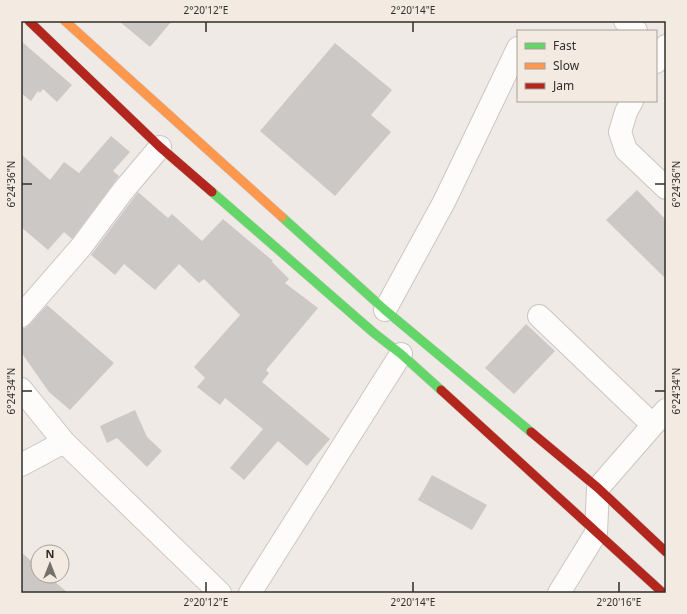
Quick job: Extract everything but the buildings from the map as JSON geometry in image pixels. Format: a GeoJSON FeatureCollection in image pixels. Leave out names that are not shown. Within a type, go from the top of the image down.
{"type":"FeatureCollection","features":[{"type":"Feature","properties":{"kind":"main road"},"geometry":{"type":"LineString","coordinates":[[30,21],[160,147],[374,333],[401,354],[663,593]]}},
{"type":"Feature","properties":{"kind":"main road"},"geometry":{"type":"LineString","coordinates":[[65,21],[385,310],[598,488],[666,552]]}},
{"type":"Feature","properties":{"kind":"street"},"geometry":{"type":"LineString","coordinates":[[625,21],[635,30]]}},
{"type":"Feature","properties":{"kind":"street"},"geometry":{"type":"LineString","coordinates":[[385,310],[444,202],[517,50]]}},
{"type":"Feature","properties":{"kind":"street"},"geometry":{"type":"LineString","coordinates":[[631,102],[626,112],[620,132],[626,150],[666,188]]}},
{"type":"Feature","properties":{"kind":"street"},"geometry":{"type":"LineString","coordinates":[[21,316],[81,247],[122,192],[160,147]]}},
{"type":"Feature","properties":{"kind":"street"},"geometry":{"type":"LineString","coordinates":[[539,316],[660,418],[598,488],[596,533],[559,593]]}},
{"type":"Feature","properties":{"kind":"street"},"geometry":{"type":"LineString","coordinates":[[250,593],[401,354]]}},
{"type":"Feature","properties":{"kind":"street"},"geometry":{"type":"LineString","coordinates":[[21,390],[64,442],[220,593]]}},
{"type":"Feature","properties":{"kind":"street"},"geometry":{"type":"LineString","coordinates":[[21,465],[64,442]]}},
{"type":"Feature","properties":{"kind":"traffic: fast"},"geometry":{"type":"LineString","coordinates":[[212,192],[441,390]]}},
{"type":"Feature","properties":{"kind":"traffic: fast"},"geometry":{"type":"LineString","coordinates":[[282,217],[385,310],[531,432]]}},
{"type":"Feature","properties":{"kind":"traffic: slow"},"geometry":{"type":"LineString","coordinates":[[65,21],[282,217]]}},
{"type":"Feature","properties":{"kind":"traffic: jam"},"geometry":{"type":"LineString","coordinates":[[29,21],[160,147],[212,192]]}},
{"type":"Feature","properties":{"kind":"traffic: jam"},"geometry":{"type":"LineString","coordinates":[[441,390],[663,593]]}},
{"type":"Feature","properties":{"kind":"traffic: jam"},"geometry":{"type":"LineString","coordinates":[[531,432],[598,488],[666,552]]}}]}
